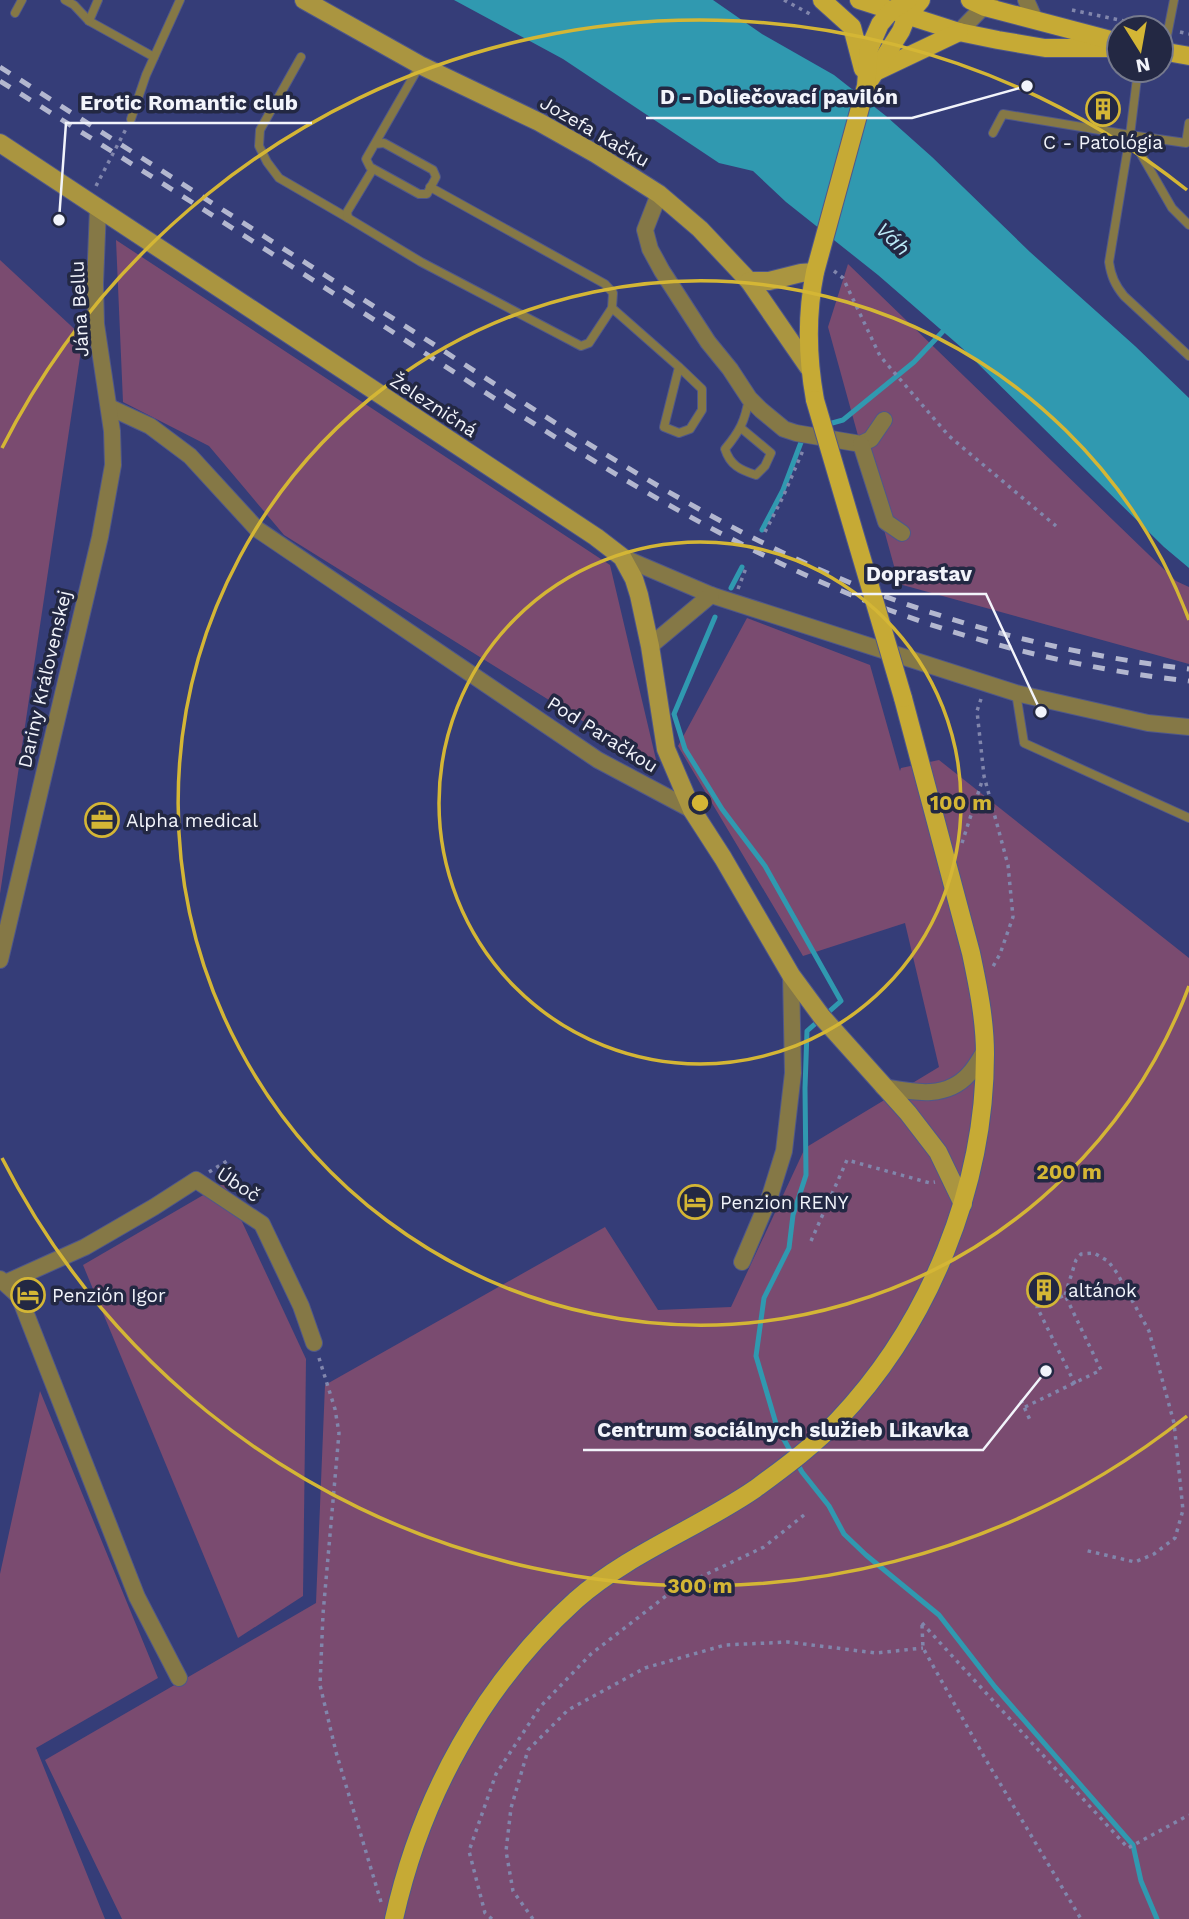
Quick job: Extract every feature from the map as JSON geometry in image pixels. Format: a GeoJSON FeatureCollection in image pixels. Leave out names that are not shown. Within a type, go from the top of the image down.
{"type":"FeatureCollection","features":[{"type":"Feature","properties":{"kind":"main road"},"geometry":{"type":"LineString","coordinates":[[859,0],[902,9],[959,32],[1045,48],[1105,48]]}},
{"type":"Feature","properties":{"kind":"main road"},"geometry":{"type":"LineString","coordinates":[[389,1914],[418,1833],[446,1770],[479,1714],[532,1646],[578,1599],[601,1581],[754,1489],[838,1421],[884,1365],[926,1294],[962,1204],[978,1138],[984,1089],[985,1051],[979,992],[961,911],[903,698],[815,400],[809,368],[807,331],[810,296],[817,265],[866,86],[869,49],[880,24],[921,0]]}},
{"type":"Feature","properties":{"kind":"main road"},"geometry":{"type":"LineString","coordinates":[[982,2],[1035,20],[1105,38]]}},
{"type":"Feature","properties":{"kind":"main road"},"geometry":{"type":"LineString","coordinates":[[819,8],[852,27],[861,55],[866,86]]}},
{"type":"Feature","properties":{"kind":"main road"},"geometry":{"type":"LineString","coordinates":[[866,86],[901,32],[902,9]]}},
{"type":"Feature","properties":{"kind":"main road"},"geometry":{"type":"LineString","coordinates":[[876,71],[959,32]]}},
{"type":"Feature","properties":{"kind":"street","name":"Jozefa Kačku"},"geometry":{"type":"LineString","coordinates":[[304,0],[420,65],[539,122],[615,165],[659,194],[701,229],[749,281],[809,368]]}},
{"type":"Feature","properties":{"kind":"street"},"geometry":{"type":"LineString","coordinates":[[1026,0],[1035,20]]}},
{"type":"Feature","properties":{"kind":"street"},"geometry":{"type":"LineString","coordinates":[[959,32],[982,2]]}},
{"type":"Feature","properties":{"kind":"street","name":"Železničná"},"geometry":{"type":"LineString","coordinates":[[0,143],[584,529],[622,557],[639,595],[666,750],[692,810]]}},
{"type":"Feature","properties":{"kind":"street"},"geometry":{"type":"LineString","coordinates":[[659,194],[645,230],[650,249],[708,342],[749,398],[784,429],[807,436],[861,444],[871,439],[884,420]]}},
{"type":"Feature","properties":{"kind":"street","name":"Jána Bellu"},"geometry":{"type":"LineString","coordinates":[[92,204],[96,324],[109,407]]}},
{"type":"Feature","properties":{"kind":"street"},"geometry":{"type":"LineString","coordinates":[[749,281],[769,281],[801,273],[817,265]]}},
{"type":"Feature","properties":{"kind":"street","name":"Pod Paračkou"},"geometry":{"type":"LineString","coordinates":[[109,407],[150,426],[190,456],[257,529],[598,760],[692,810],[791,975],[822,1017],[908,1113],[938,1152],[962,1204]]}},
{"type":"Feature","properties":{"kind":"street","name":"Dariny Kráľovenskej"},"geometry":{"type":"LineString","coordinates":[[0,960],[100,537],[113,464],[109,407]]}},
{"type":"Feature","properties":{"kind":"street"},"geometry":{"type":"LineString","coordinates":[[861,444],[886,522],[902,533]]}},
{"type":"Feature","properties":{"kind":"street"},"geometry":{"type":"LineString","coordinates":[[622,557],[711,595],[985,684],[1148,723],[1189,727]]}},
{"type":"Feature","properties":{"kind":"street"},"geometry":{"type":"LineString","coordinates":[[650,646],[711,595]]}},
{"type":"Feature","properties":{"kind":"street"},"geometry":{"type":"LineString","coordinates":[[742,1262],[770,1196],[784,1151],[793,1073],[791,975]]}},
{"type":"Feature","properties":{"kind":"street"},"geometry":{"type":"LineString","coordinates":[[883,1087],[919,1094],[948,1089],[968,1076],[985,1051]]}},
{"type":"Feature","properties":{"kind":"street","name":"Úboč"},"geometry":{"type":"LineString","coordinates":[[2,1281],[85,1247],[196,1180],[262,1224],[301,1306],[314,1343]]}},
{"type":"Feature","properties":{"kind":"street"},"geometry":{"type":"LineString","coordinates":[[2,1281],[19,1296],[137,1597],[179,1678]]}},
{"type":"Feature","properties":{"kind":"lane"},"geometry":{"type":"LineString","coordinates":[[15,13],[22,0]]}},
{"type":"Feature","properties":{"kind":"lane"},"geometry":{"type":"LineString","coordinates":[[65,0],[74,5],[89,21],[154,57]]}},
{"type":"Feature","properties":{"kind":"lane"},"geometry":{"type":"LineString","coordinates":[[89,21],[97,0]]}},
{"type":"Feature","properties":{"kind":"lane"},"geometry":{"type":"LineString","coordinates":[[131,119],[146,75],[180,0]]}},
{"type":"Feature","properties":{"kind":"lane"},"geometry":{"type":"LineString","coordinates":[[301,57],[260,130],[259,146],[279,178],[421,262],[581,346],[589,343],[612,308],[614,293],[605,285],[430,187]]}},
{"type":"Feature","properties":{"kind":"lane"},"geometry":{"type":"LineString","coordinates":[[375,144],[384,143],[433,170],[436,177],[427,194],[419,194],[373,169],[366,159],[420,65]]}},
{"type":"Feature","properties":{"kind":"lane"},"geometry":{"type":"LineString","coordinates":[[1136,84],[1109,262],[1110,275],[1124,296],[1189,355]]}},
{"type":"Feature","properties":{"kind":"lane"},"geometry":{"type":"LineString","coordinates":[[993,133],[1003,114],[1186,143],[1189,123]]}},
{"type":"Feature","properties":{"kind":"lane"},"geometry":{"type":"LineString","coordinates":[[1130,135],[1172,208],[1189,225]]}},
{"type":"Feature","properties":{"kind":"lane"},"geometry":{"type":"LineString","coordinates":[[348,218],[347,212],[373,169]]}},
{"type":"Feature","properties":{"kind":"lane"},"geometry":{"type":"LineString","coordinates":[[612,308],[679,367],[702,389],[702,410],[690,429],[679,433],[664,427],[679,367]]}},
{"type":"Feature","properties":{"kind":"lane"},"geometry":{"type":"LineString","coordinates":[[741,428],[771,453],[765,466],[756,475],[740,470],[728,458],[725,449],[741,428],[749,398]]}},
{"type":"Feature","properties":{"kind":"lane"},"geometry":{"type":"LineString","coordinates":[[1016,693],[1024,743],[1189,818]]}},
{"type":"Feature","properties":{"kind":"path"},"geometry":{"type":"LineString","coordinates":[[784,0],[819,8]]}},
{"type":"Feature","properties":{"kind":"path"},"geometry":{"type":"LineString","coordinates":[[1070,10],[1105,17]]}},
{"type":"Feature","properties":{"kind":"path"},"geometry":{"type":"LineString","coordinates":[[92,204],[131,119]]}},
{"type":"Feature","properties":{"kind":"path"},"geometry":{"type":"LineString","coordinates":[[817,265],[843,278],[880,356],[950,436],[1056,526]]}},
{"type":"Feature","properties":{"kind":"path"},"geometry":{"type":"LineString","coordinates":[[765,532],[802,455],[807,436]]}},
{"type":"Feature","properties":{"kind":"path"},"geometry":{"type":"LineString","coordinates":[[979,992],[1000,954],[1013,917],[1008,865],[984,776],[977,711],[985,684]]}},
{"type":"Feature","properties":{"kind":"path"},"geometry":{"type":"LineString","coordinates":[[962,843],[984,776]]}},
{"type":"Feature","properties":{"kind":"path"},"geometry":{"type":"LineString","coordinates":[[811,1241],[847,1160],[930,1183],[951,1179]]}},
{"type":"Feature","properties":{"kind":"path"},"geometry":{"type":"LineString","coordinates":[[1025,1407],[1101,1370],[1065,1294],[1076,1260],[1081,1254],[1094,1253],[1108,1261],[1117,1273],[1149,1331],[1174,1423],[1183,1510],[1175,1538],[1154,1554],[1135,1562],[1084,1550]]}},
{"type":"Feature","properties":{"kind":"path"},"geometry":{"type":"LineString","coordinates":[[1065,1294],[1037,1307],[1075,1384]]}},
{"type":"Feature","properties":{"kind":"path"},"geometry":{"type":"LineString","coordinates":[[314,1343],[335,1409],[339,1433],[323,1614],[320,1685],[335,1752],[389,1914]]}},
{"type":"Feature","properties":{"kind":"path"},"geometry":{"type":"LineString","coordinates":[[1021,1400],[1030,1420]]}},
{"type":"Feature","properties":{"kind":"path"},"geometry":{"type":"LineString","coordinates":[[492,1919],[485,1913],[469,1850],[496,1774],[540,1707],[591,1654],[675,1588],[764,1547],[804,1515]]}},
{"type":"Feature","properties":{"kind":"path"},"geometry":{"type":"LineString","coordinates":[[1081,1919],[923,1648],[922,1623],[1128,1848],[1189,1815]]}},
{"type":"Feature","properties":{"kind":"path"},"geometry":{"type":"LineString","coordinates":[[533,1919],[513,1891],[506,1851],[511,1808],[528,1750],[568,1710],[645,1668],[725,1645],[788,1642],[876,1653],[923,1648]]}},
{"type":"Feature","properties":{"kind":"shaded area"},"geometry":{"type":"Polygon","coordinates":[[[116,240],[610,565],[658,768],[284,535],[209,446],[123,402],[116,240]]]}},
{"type":"Feature","properties":{"kind":"shaded area"},"geometry":{"type":"Polygon","coordinates":[[[0,260],[83,337],[0,894],[0,260]]]}},
{"type":"Feature","properties":{"kind":"shaded area"},"geometry":{"type":"Polygon","coordinates":[[[848,264],[1176,581],[1189,587],[1189,664],[899,584],[828,327],[848,264]]]}},
{"type":"Feature","properties":{"kind":"shaded area"},"geometry":{"type":"Polygon","coordinates":[[[747,618],[870,665],[900,771],[901,768],[939,760],[1189,958],[1189,1919],[122,1919],[45,1760],[316,1603],[325,1385],[605,1227],[658,1310],[731,1307],[805,1148],[939,1067],[905,923],[803,956],[678,746],[747,618]]]}},
{"type":"Feature","properties":{"kind":"shaded area"},"geometry":{"type":"Polygon","coordinates":[[[224,1183],[306,1359],[303,1596],[238,1638],[83,1265],[224,1183]]]}},
{"type":"Feature","properties":{"kind":"shaded area"},"geometry":{"type":"Polygon","coordinates":[[[40,1391],[158,1678],[36,1748],[105,1919],[0,1919],[0,1574],[40,1391]]]}},
{"type":"Feature","properties":{"kind":"water","name":"Váh"},"geometry":{"type":"Polygon","coordinates":[[[454,0],[713,0],[762,34],[834,75],[932,157],[1030,252],[1189,398],[1189,568],[1164,547],[962,348],[878,275],[786,202],[753,171],[719,163],[563,59],[454,0]]]}},
{"type":"Feature","properties":{"kind":"waterway"},"geometry":{"type":"LineString","coordinates":[[825,425],[843,420],[914,362],[947,327]]}},
{"type":"Feature","properties":{"kind":"waterway"},"geometry":{"type":"LineString","coordinates":[[762,530],[783,490],[803,437]]}},
{"type":"Feature","properties":{"kind":"waterway"},"geometry":{"type":"LineString","coordinates":[[731,588],[742,567]]}},
{"type":"Feature","properties":{"kind":"waterway"},"geometry":{"type":"LineString","coordinates":[[715,617],[674,714],[685,749],[722,809],[765,866],[841,1001],[807,1031],[806,1175],[793,1215],[789,1248],[764,1298],[756,1356],[777,1427],[802,1472],[829,1506],[844,1534],[939,1615],[995,1687],[1133,1845],[1141,1881],[1157,1919]]}},
{"type":"Feature","properties":{"kind":"railway"},"geometry":{"type":"LineString","coordinates":[[0,67],[593,447],[715,518],[777,550],[906,604],[975,626],[1082,652],[1189,669]]}},
{"type":"Feature","properties":{"kind":"railway"},"geometry":{"type":"LineString","coordinates":[[0,81],[552,435],[727,537],[849,594],[973,638],[1103,669],[1189,681]]}},
{"type":"Feature","properties":{"kind":"place","name":"D - Doliečovací pavilón"},"geometry":{"type":"Point","coordinates":[1027,86]}},
{"type":"Feature","properties":{"kind":"place","name":"C - Patológia"},"geometry":{"type":"Point","coordinates":[1103,109]}},
{"type":"Feature","properties":{"kind":"place","name":"Erotic Romantic club"},"geometry":{"type":"Point","coordinates":[59,220]}},
{"type":"Feature","properties":{"kind":"place","name":"Doprastav"},"geometry":{"type":"Point","coordinates":[1041,712]}},
{"type":"Feature","properties":{"kind":"place","name":"Alpha medical"},"geometry":{"type":"Point","coordinates":[102,820]}},
{"type":"Feature","properties":{"kind":"place","name":"Penzion RENY"},"geometry":{"type":"Point","coordinates":[695,1202]}},
{"type":"Feature","properties":{"kind":"place","name":"altánok"},"geometry":{"type":"Point","coordinates":[1044,1290]}},
{"type":"Feature","properties":{"kind":"place","name":"Penzión Igor"},"geometry":{"type":"Point","coordinates":[28,1295]}},
{"type":"Feature","properties":{"kind":"place","name":"Centrum sociálnych služieb Likavka"},"geometry":{"type":"Point","coordinates":[1046,1371]}}]}
